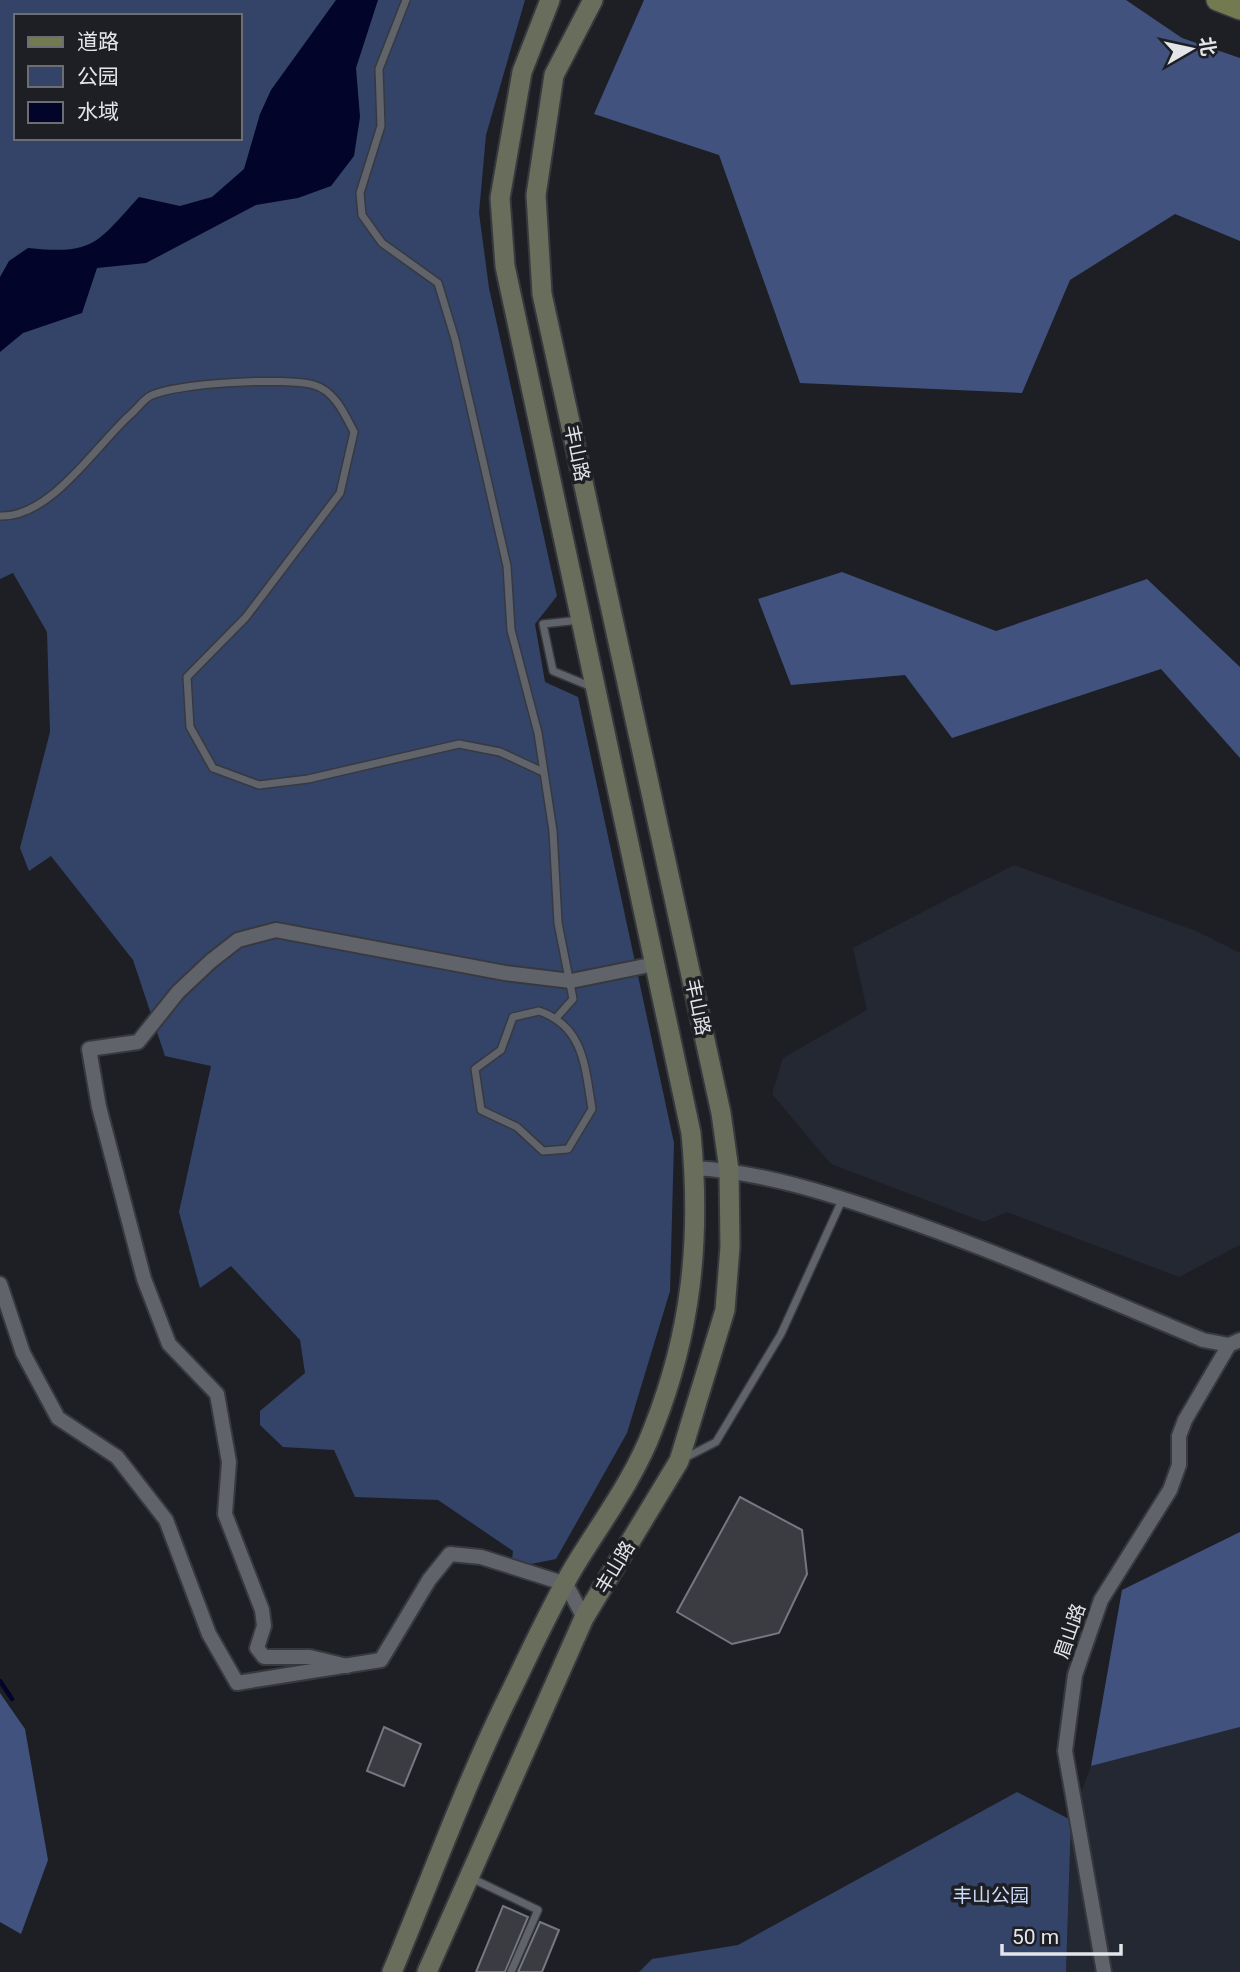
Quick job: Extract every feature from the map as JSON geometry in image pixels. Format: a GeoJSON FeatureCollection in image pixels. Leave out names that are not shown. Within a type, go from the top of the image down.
{"type":"FeatureCollection","features":[{"type":"Feature","properties":{"kind":"main road","name":"丰山路"},"geometry":{"type":"LineString","coordinates":[[392,1972],[510,1692],[566,1584],[614,1508],[653,1430],[682,1332],[695,1262],[697,1192],[691,1133],[505,266],[501,234],[500,198],[522,72],[550,0]]}},
{"type":"Feature","properties":{"kind":"main road","name":"丰山路"},"geometry":{"type":"LineString","coordinates":[[427,1972],[584,1618],[679,1461],[725,1310],[730,1247],[729,1170],[721,1113],[542,294],[536,195],[554,75],[593,0]]}},
{"type":"Feature","properties":{"kind":"main road"},"geometry":{"type":"LineString","coordinates":[[1217,0],[1240,9]]}},
{"type":"Feature","properties":{"kind":"main road"},"geometry":{"type":"LineString","coordinates":[[582,620],[619,646]]}},
{"type":"Feature","properties":{"kind":"street"},"geometry":{"type":"LineString","coordinates":[[347,1666],[310,1657],[264,1657],[257,1648],[264,1626],[262,1610],[225,1514],[229,1462],[217,1394],[169,1345],[144,1279],[99,1107],[89,1049],[138,1042],[178,992],[211,961],[238,940],[276,930],[505,973],[571,981],[655,964]]}},
{"type":"Feature","properties":{"kind":"street"},"geometry":{"type":"LineString","coordinates":[[695,1168],[729,1170],[843,1198],[971,1242],[1203,1340],[1235,1342]]}},
{"type":"Feature","properties":{"kind":"street"},"geometry":{"type":"LineString","coordinates":[[0,1284],[23,1353],[58,1419],[117,1457],[166,1520],[209,1634],[237,1683],[381,1660],[429,1580],[450,1554],[481,1557],[566,1584],[584,1618]]}},
{"type":"Feature","properties":{"kind":"street","name":"眉山路"},"geometry":{"type":"LineString","coordinates":[[1104,1972],[1065,1751],[1075,1675],[1101,1600],[1170,1490],[1178,1465],[1179,1436],[1185,1420],[1235,1342]]}},
{"type":"Feature","properties":{"kind":"lane"},"geometry":{"type":"LineString","coordinates":[[406,0],[379,69],[381,126],[360,193],[362,215],[382,243],[438,283],[455,338],[507,566],[511,630],[530,695],[553,831],[558,923],[573,999],[557,1017]]}},
{"type":"Feature","properties":{"kind":"lane"},"geometry":{"type":"LineString","coordinates":[[0,516],[29,511],[64,486],[107,435],[151,396],[191,388],[266,380],[316,385],[337,401],[354,432],[341,493],[246,617],[187,677],[190,727],[214,768],[259,785],[308,779],[459,744],[500,752],[541,771]]}},
{"type":"Feature","properties":{"kind":"lane"},"geometry":{"type":"LineString","coordinates":[[582,620],[543,624],[552,671],[596,689]]}},
{"type":"Feature","properties":{"kind":"lane"},"geometry":{"type":"LineString","coordinates":[[539,1011],[557,1017],[574,1034],[586,1069],[592,1109],[568,1149],[542,1151],[517,1127],[481,1110],[475,1069],[501,1050],[513,1017],[539,1011]]}},
{"type":"Feature","properties":{"kind":"lane"},"geometry":{"type":"LineString","coordinates":[[679,1461],[716,1441],[781,1334],[843,1198]]}},
{"type":"Feature","properties":{"kind":"lane"},"geometry":{"type":"LineString","coordinates":[[468,1877],[538,1910],[511,1972]]}},
{"type":"Feature","properties":{"kind":"shaded area"},"geometry":{"type":"Polygon","coordinates":[[[644,0],[1126,0],[1182,38],[1240,58],[1240,241],[1175,214],[1070,280],[1022,393],[800,383],[719,155],[594,114],[644,0]]]}},
{"type":"Feature","properties":{"kind":"shaded area"},"geometry":{"type":"Polygon","coordinates":[[[842,572],[996,631],[1147,579],[1240,667],[1240,758],[1161,669],[952,738],[905,675],[791,685],[758,599],[842,572]]]}},
{"type":"Feature","properties":{"kind":"shaded area"},"geometry":{"type":"Polygon","coordinates":[[[1014,865],[1196,931],[1240,953],[1240,1245],[1179,1277],[1007,1212],[984,1222],[831,1164],[772,1094],[783,1058],[867,1010],[853,948],[1014,865]]]}},
{"type":"Feature","properties":{"kind":"shaded area"},"geometry":{"type":"Polygon","coordinates":[[[1240,1532],[1240,1727],[1091,1766],[1122,1590],[1240,1532]]]}},
{"type":"Feature","properties":{"kind":"shaded area"},"geometry":{"type":"Polygon","coordinates":[[[0,1693],[25,1729],[48,1860],[21,1934],[0,1922],[0,1693]]]}},
{"type":"Feature","properties":{"kind":"shaded area"},"geometry":{"type":"Polygon","coordinates":[[[1240,1727],[1240,1972],[1066,1972],[1071,1820],[1091,1766],[1240,1727]]]}},
{"type":"Feature","properties":{"kind":"green space"},"geometry":{"type":"Polygon","coordinates":[[[0,0],[525,0],[486,135],[479,213],[489,288],[557,596],[535,624],[545,682],[578,697],[674,1143],[670,1291],[627,1433],[556,1559],[511,1568],[513,1551],[438,1500],[355,1497],[334,1450],[283,1447],[260,1425],[260,1411],[305,1373],[300,1340],[231,1266],[200,1288],[179,1212],[211,1066],[165,1056],[133,960],[51,856],[29,871],[20,848],[50,732],[47,632],[13,573],[0,579],[0,0]]]}},
{"type":"Feature","properties":{"kind":"green space","name":"丰山公园"},"geometry":{"type":"Polygon","coordinates":[[[1017,1792],[1071,1820],[1066,1972],[639,1972],[652,1959],[738,1945],[1017,1792]]]}},
{"type":"Feature","properties":{"kind":"water"},"geometry":{"type":"Polygon","coordinates":[[[336,0],[378,0],[356,68],[360,117],[354,156],[331,186],[298,198],[256,205],[146,263],[97,268],[82,313],[23,333],[0,352],[0,277],[9,261],[28,248],[67,249],[92,242],[103,235],[139,197],[180,206],[212,197],[244,169],[260,114],[271,90],[336,0]]]}},
{"type":"Feature","properties":{"kind":"building"},"geometry":{"type":"Polygon","coordinates":[[[740,1497],[802,1530],[807,1574],[779,1633],[732,1644],[677,1612],[740,1497]]]}},
{"type":"Feature","properties":{"kind":"building"},"geometry":{"type":"Polygon","coordinates":[[[384,1727],[421,1744],[404,1786],[367,1771],[384,1727]]]}},
{"type":"Feature","properties":{"kind":"building"},"geometry":{"type":"Polygon","coordinates":[[[503,1906],[528,1917],[505,1972],[476,1972],[503,1906]]]}},
{"type":"Feature","properties":{"kind":"building"},"geometry":{"type":"Polygon","coordinates":[[[540,1922],[559,1930],[542,1972],[518,1972],[540,1922]]]}},
{"type":"Feature","properties":{"kind":"waterway"},"geometry":{"type":"LineString","coordinates":[[0,1681],[12,1699]]}}]}
